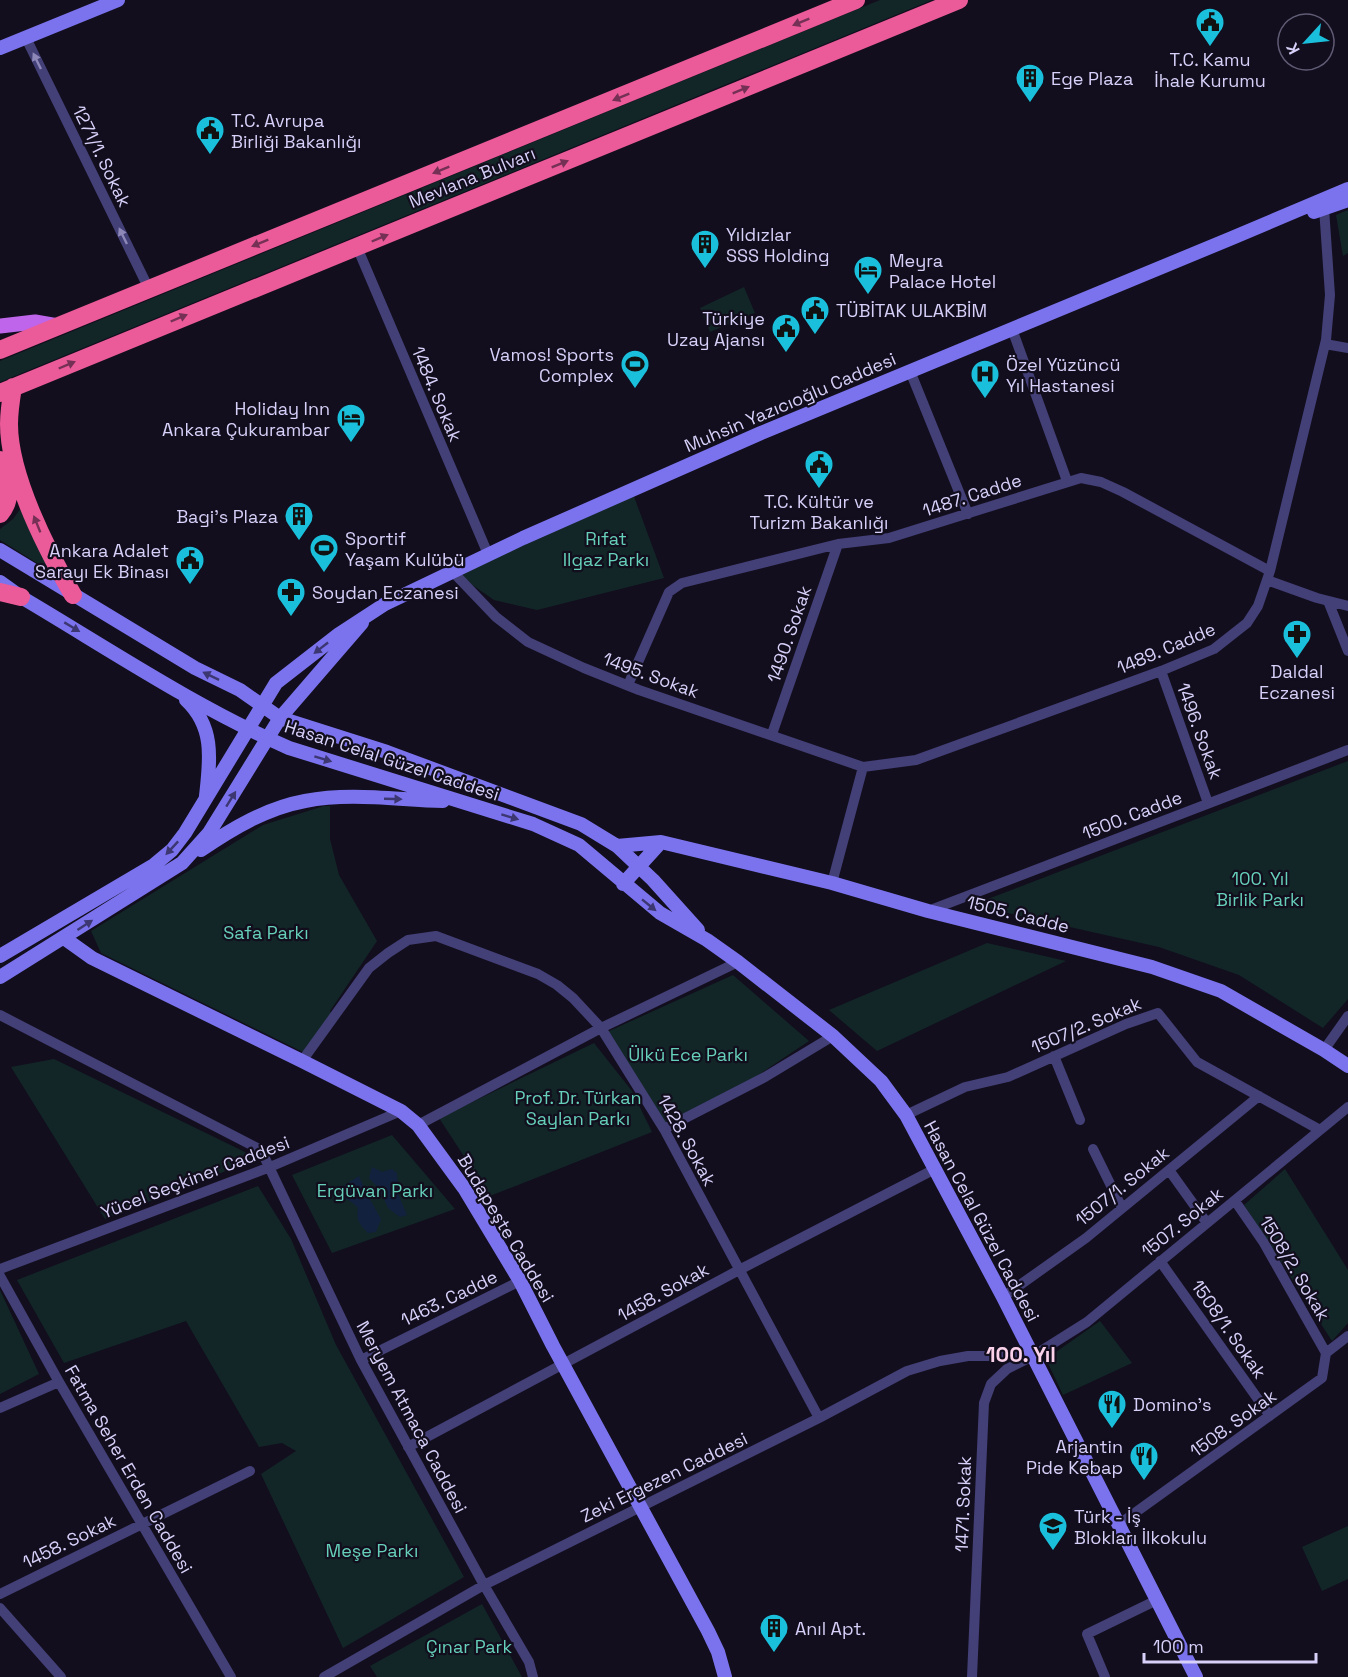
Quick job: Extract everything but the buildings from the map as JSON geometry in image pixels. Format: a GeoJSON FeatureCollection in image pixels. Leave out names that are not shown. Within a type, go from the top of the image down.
{"type":"FeatureCollection","features":[{"type":"Feature","properties":{"kind":"highway","name":"Mevlana Bulvarı"},"geometry":{"type":"LineString","coordinates":[[0,350],[856,0]]}},
{"type":"Feature","properties":{"kind":"highway","name":"Mevlana Bulvarı"},"geometry":{"type":"LineString","coordinates":[[7,390],[959,0]]}},
{"type":"Feature","properties":{"kind":"highway"},"geometry":{"type":"LineString","coordinates":[[7,390],[9,425],[17,466],[41,534],[73,595]]}},
{"type":"Feature","properties":{"kind":"highway"},"geometry":{"type":"LineString","coordinates":[[0,460],[9,491],[6,506],[0,514]]}},
{"type":"Feature","properties":{"kind":"highway"},"geometry":{"type":"LineString","coordinates":[[0,592],[21,597]]}},
{"type":"Feature","properties":{"kind":"main road"},"geometry":{"type":"LineString","coordinates":[[0,48],[118,0]]}},
{"type":"Feature","properties":{"kind":"main road","name":"Muhsin Yazıcıoğlu Caddesi"},"geometry":{"type":"LineString","coordinates":[[1319,206],[1348,189]]}},
{"type":"Feature","properties":{"kind":"main road","name":"Muhsin Yazıcıoğlu Caddesi"},"geometry":{"type":"LineString","coordinates":[[0,956],[154,865],[172,850],[206,800],[276,683],[339,634],[401,595],[761,433],[1232,238],[1319,206],[1348,200]]}},
{"type":"Feature","properties":{"kind":"main road"},"geometry":{"type":"LineString","coordinates":[[0,326],[25,322],[58,326]]}},
{"type":"Feature","properties":{"kind":"main road","name":"Hasan Celal Güzel Caddesi"},"geometry":{"type":"LineString","coordinates":[[0,550],[195,668],[240,690],[280,718],[387,752],[581,824],[617,846],[639,866],[707,940]]}},
{"type":"Feature","properties":{"kind":"main road","name":"Hasan Celal Güzel Caddesi"},"geometry":{"type":"LineString","coordinates":[[0,582],[21,597],[248,730],[289,748],[533,824],[579,845],[660,913],[707,940],[738,962],[833,1036],[881,1081],[906,1115],[1003,1297],[1196,1677]]}},
{"type":"Feature","properties":{"kind":"main road","name":"Muhsin Yazıcıoğlu Caddesi"},"geometry":{"type":"LineString","coordinates":[[0,977],[182,863],[209,833],[280,718],[369,614]]}},
{"type":"Feature","properties":{"kind":"main road"},"geometry":{"type":"LineString","coordinates":[[169,684],[195,708],[204,726],[210,753],[206,800]]}},
{"type":"Feature","properties":{"kind":"main road"},"geometry":{"type":"LineString","coordinates":[[182,863],[236,828],[266,813],[304,801],[339,797],[459,801]]}},
{"type":"Feature","properties":{"kind":"main road"},"geometry":{"type":"LineString","coordinates":[[624,884],[661,842]]}},
{"type":"Feature","properties":{"kind":"main road","name":"1505. Cadde"},"geometry":{"type":"LineString","coordinates":[[617,846],[661,842],[832,883],[1152,967],[1221,991],[1348,1066]]}},
{"type":"Feature","properties":{"kind":"main road"},"geometry":{"type":"LineString","coordinates":[[604,867],[617,846]]}},
{"type":"Feature","properties":{"kind":"main road","name":"Budapeşte Caddesi"},"geometry":{"type":"LineString","coordinates":[[64,938],[92,958],[302,1061],[401,1112],[418,1125],[464,1188],[520,1281],[563,1365],[708,1631],[718,1652],[725,1677]]}},
{"type":"Feature","properties":{"kind":"street","name":"1271/1. Sokak"},"geometry":{"type":"LineString","coordinates":[[26,38],[149,289]]}},
{"type":"Feature","properties":{"kind":"street","name":"1489. Cadde"},"geometry":{"type":"LineString","coordinates":[[863,767],[916,760],[1161,671],[1214,649],[1248,623],[1258,606],[1268,575],[1325,344],[1330,303],[1319,206]]}},
{"type":"Feature","properties":{"kind":"street","name":"1484. Sokak"},"geometry":{"type":"LineString","coordinates":[[357,247],[488,554]]}},
{"type":"Feature","properties":{"kind":"street"},"geometry":{"type":"LineString","coordinates":[[1012,329],[1067,481]]}},
{"type":"Feature","properties":{"kind":"street"},"geometry":{"type":"LineString","coordinates":[[1325,344],[1348,348]]}},
{"type":"Feature","properties":{"kind":"street"},"geometry":{"type":"LineString","coordinates":[[910,371],[968,514]]}},
{"type":"Feature","properties":{"kind":"street","name":"1487. Cadde"},"geometry":{"type":"LineString","coordinates":[[628,686],[669,592],[682,583],[838,544],[890,538],[1081,478],[1101,482],[1268,575],[1328,601]]}},
{"type":"Feature","properties":{"kind":"street","name":"1490. Sokak"},"geometry":{"type":"LineString","coordinates":[[772,734],[838,544]]}},
{"type":"Feature","properties":{"kind":"street","name":"1495. Sokak"},"geometry":{"type":"LineString","coordinates":[[452,571],[496,617],[528,642],[628,686],[863,767]]}},
{"type":"Feature","properties":{"kind":"street"},"geometry":{"type":"LineString","coordinates":[[1328,601],[1348,606]]}},
{"type":"Feature","properties":{"kind":"street"},"geometry":{"type":"LineString","coordinates":[[1328,601],[1348,651]]}},
{"type":"Feature","properties":{"kind":"street","name":"1496. Sokak"},"geometry":{"type":"LineString","coordinates":[[1161,671],[1208,803]]}},
{"type":"Feature","properties":{"kind":"street","name":"1500. Cadde"},"geometry":{"type":"LineString","coordinates":[[928,910],[1348,750]]}},
{"type":"Feature","properties":{"kind":"street"},"geometry":{"type":"LineString","coordinates":[[832,883],[863,767]]}},
{"type":"Feature","properties":{"kind":"street","name":"1428. Sokak"},"geometry":{"type":"LineString","coordinates":[[302,1061],[369,968],[408,940],[436,936],[538,974],[557,985],[573,998],[601,1028],[664,1130],[819,1418]]}},
{"type":"Feature","properties":{"kind":"street"},"geometry":{"type":"LineString","coordinates":[[418,1125],[601,1028],[738,962]]}},
{"type":"Feature","properties":{"kind":"street","name":"1507/2. Sokak"},"geometry":{"type":"LineString","coordinates":[[906,1115],[965,1087],[1008,1077],[1126,1024],[1158,1013],[1197,1062],[1320,1130]]}},
{"type":"Feature","properties":{"kind":"street","name":"Meryem Atmaca Caddesi"},"geometry":{"type":"LineString","coordinates":[[0,1015],[261,1150],[361,1360],[484,1585],[529,1662],[533,1677]]}},
{"type":"Feature","properties":{"kind":"street"},"geometry":{"type":"LineString","coordinates":[[1324,1050],[1348,1016]]}},
{"type":"Feature","properties":{"kind":"street"},"geometry":{"type":"LineString","coordinates":[[664,1130],[765,1077],[833,1036]]}},
{"type":"Feature","properties":{"kind":"street"},"geometry":{"type":"LineString","coordinates":[[1054,1056],[1080,1120]]}},
{"type":"Feature","properties":{"kind":"street","name":"1507/1. Sokak"},"geometry":{"type":"LineString","coordinates":[[1003,1297],[1086,1238],[1258,1096]]}},
{"type":"Feature","properties":{"kind":"street","name":"1507. Sokak"},"geometry":{"type":"LineString","coordinates":[[1033,1356],[1087,1322],[1348,1107]]}},
{"type":"Feature","properties":{"kind":"street","name":"Yücel Seçkiner Caddesi"},"geometry":{"type":"LineString","coordinates":[[0,1269],[270,1167],[401,1112]]}},
{"type":"Feature","properties":{"kind":"street"},"geometry":{"type":"LineString","coordinates":[[1093,1149],[1122,1208]]}},
{"type":"Feature","properties":{"kind":"street","name":"1458. Sokak"},"geometry":{"type":"LineString","coordinates":[[408,1447],[739,1270],[935,1169]]}},
{"type":"Feature","properties":{"kind":"street"},"geometry":{"type":"LineString","coordinates":[[1169,1170],[1207,1223]]}},
{"type":"Feature","properties":{"kind":"street","name":"1508/2. Sokak"},"geometry":{"type":"LineString","coordinates":[[1235,1201],[1264,1243],[1326,1353]]}},
{"type":"Feature","properties":{"kind":"street","name":"1508/1. Sokak"},"geometry":{"type":"LineString","coordinates":[[1160,1261],[1270,1416]]}},
{"type":"Feature","properties":{"kind":"street","name":"Fatma Seher Erden Caddesi"},"geometry":{"type":"LineString","coordinates":[[0,1276],[141,1525],[231,1677]]}},
{"type":"Feature","properties":{"kind":"street","name":"1463. Cadde"},"geometry":{"type":"LineString","coordinates":[[361,1360],[520,1281]]}},
{"type":"Feature","properties":{"kind":"street"},"geometry":{"type":"LineString","coordinates":[[1326,1353],[1348,1336]]}},
{"type":"Feature","properties":{"kind":"street","name":"1508. Sokak"},"geometry":{"type":"LineString","coordinates":[[1119,1525],[1322,1378],[1326,1353]]}},
{"type":"Feature","properties":{"kind":"street","name":"Zeki Ergezen Caddesi"},"geometry":{"type":"LineString","coordinates":[[324,1677],[484,1585],[819,1418],[907,1371],[940,1361],[968,1356],[1033,1356]]}},
{"type":"Feature","properties":{"kind":"street","name":"1471. Sokak"},"geometry":{"type":"LineString","coordinates":[[972,1677],[984,1403],[992,1384],[1007,1369],[1033,1356]]}},
{"type":"Feature","properties":{"kind":"street"},"geometry":{"type":"LineString","coordinates":[[0,1408],[59,1382]]}},
{"type":"Feature","properties":{"kind":"street","name":"1458. Sokak"},"geometry":{"type":"LineString","coordinates":[[0,1594],[250,1471]]}},
{"type":"Feature","properties":{"kind":"street"},"geometry":{"type":"LineString","coordinates":[[1105,1677],[1087,1634],[1157,1600]]}},
{"type":"Feature","properties":{"kind":"street"},"geometry":{"type":"LineString","coordinates":[[0,1608],[61,1677]]}},
{"type":"Feature","properties":{"kind":"green space"},"geometry":{"type":"Polygon","coordinates":[[[880,0],[932,0],[0,382],[0,361],[880,0]]]}},
{"type":"Feature","properties":{"kind":"green space"},"geometry":{"type":"Polygon","coordinates":[[[1348,210],[1348,253],[1343,256],[1336,215],[1348,210]]]}},
{"type":"Feature","properties":{"kind":"green space"},"geometry":{"type":"Polygon","coordinates":[[[744,287],[755,313],[710,332],[700,308],[744,287]]]}},
{"type":"Feature","properties":{"kind":"green space","name":"Rıfat Ilgaz Parkı"},"geometry":{"type":"Polygon","coordinates":[[[632,491],[664,578],[537,610],[494,600],[452,571],[632,491]]]}},
{"type":"Feature","properties":{"kind":"green space"},"geometry":{"type":"Polygon","coordinates":[[[21,508],[53,573],[0,540],[0,529],[13,519],[21,508]]]}},
{"type":"Feature","properties":{"kind":"green space","name":"100. Yıl Birlik Parkı"},"geometry":{"type":"Polygon","coordinates":[[[1348,761],[1348,999],[1323,1028],[1239,975],[1159,947],[972,905],[1348,761]]]}},
{"type":"Feature","properties":{"kind":"green space","name":"Safa Parkı"},"geometry":{"type":"Polygon","coordinates":[[[330,806],[330,839],[339,875],[377,941],[330,1011],[333,1016],[309,1055],[101,953],[91,931],[263,825],[330,806]]]}},
{"type":"Feature","properties":{"kind":"green space"},"geometry":{"type":"Polygon","coordinates":[[[987,943],[1066,961],[877,1051],[829,1010],[987,943]]]}},
{"type":"Feature","properties":{"kind":"green space","name":"Ülkü Ece Parkı"},"geometry":{"type":"Polygon","coordinates":[[[733,975],[809,1041],[745,1084],[667,1126],[607,1032],[733,975]]]}},
{"type":"Feature","properties":{"kind":"green space","name":"Prof. Dr. Türkan Saylan Parkı"},"geometry":{"type":"Polygon","coordinates":[[[594,1043],[632,1091],[652,1132],[490,1196],[439,1118],[594,1043]]]}},
{"type":"Feature","properties":{"kind":"green space"},"geometry":{"type":"Polygon","coordinates":[[[54,1059],[249,1154],[251,1161],[105,1219],[11,1067],[54,1059]]]}},
{"type":"Feature","properties":{"kind":"green space","name":"Ergüvan Parkı"},"geometry":{"type":"Polygon","coordinates":[[[392,1135],[455,1209],[332,1253],[292,1175],[392,1135]]]}},
{"type":"Feature","properties":{"kind":"green space"},"geometry":{"type":"Polygon","coordinates":[[[1285,1169],[1348,1270],[1348,1323],[1332,1341],[1244,1205],[1285,1169]]]}},
{"type":"Feature","properties":{"kind":"green space","name":"Meşe Parkı"},"geometry":{"type":"Polygon","coordinates":[[[258,1186],[291,1239],[336,1345],[464,1577],[343,1648],[261,1474],[296,1451],[282,1443],[259,1447],[186,1321],[64,1363],[17,1280],[258,1186]]]}},
{"type":"Feature","properties":{"kind":"green space"},"geometry":{"type":"Polygon","coordinates":[[[0,1290],[39,1374],[0,1394],[0,1290]]]}},
{"type":"Feature","properties":{"kind":"green space"},"geometry":{"type":"Polygon","coordinates":[[[1100,1321],[1132,1363],[1063,1395],[1046,1359],[1100,1321]]]}},
{"type":"Feature","properties":{"kind":"green space"},"geometry":{"type":"Polygon","coordinates":[[[1348,1526],[1348,1579],[1322,1591],[1302,1547],[1348,1526]]]}},
{"type":"Feature","properties":{"kind":"green space","name":"Çınar Park"},"geometry":{"type":"Polygon","coordinates":[[[482,1604],[522,1677],[377,1677],[370,1666],[482,1604]]]}},
{"type":"Feature","properties":{"kind":"water"},"geometry":{"type":"Polygon","coordinates":[[[372,1167],[382,1172],[392,1169],[397,1173],[399,1196],[407,1215],[400,1217],[388,1208],[380,1190],[369,1178],[372,1167]]]}},
{"type":"Feature","properties":{"kind":"water"},"geometry":{"type":"Polygon","coordinates":[[[359,1176],[381,1219],[376,1232],[368,1233],[362,1227],[357,1216],[358,1208],[343,1197],[340,1188],[359,1176]]]}},
{"type":"Feature","properties":{"kind":"place","name":"T.C. Kamu İhale Kurumu"},"geometry":{"type":"Point","coordinates":[1210,48]}},
{"type":"Feature","properties":{"kind":"place","name":"Ege Plaza"},"geometry":{"type":"Point","coordinates":[1030,104]}},
{"type":"Feature","properties":{"kind":"place","name":"T.C. Avrupa Birliği Bakanlığı"},"geometry":{"type":"Point","coordinates":[210,156]}},
{"type":"Feature","properties":{"kind":"place","name":"Yıldızlar SSS Holding"},"geometry":{"type":"Point","coordinates":[705,270]}},
{"type":"Feature","properties":{"kind":"place","name":"Meyra Palace Hotel"},"geometry":{"type":"Point","coordinates":[868,296]}},
{"type":"Feature","properties":{"kind":"place","name":"TÜBİTAK ULAKBİM"},"geometry":{"type":"Point","coordinates":[815,336]}},
{"type":"Feature","properties":{"kind":"place","name":"Türkiye Uzay Ajansı"},"geometry":{"type":"Point","coordinates":[786,354]}},
{"type":"Feature","properties":{"kind":"place","name":"Vamos! Sports Complex"},"geometry":{"type":"Point","coordinates":[635,390]}},
{"type":"Feature","properties":{"kind":"place","name":"Özel Yüzüncü Yıl Hastanesi"},"geometry":{"type":"Point","coordinates":[985,400]}},
{"type":"Feature","properties":{"kind":"place","name":"Holiday Inn Ankara Çukurambar"},"geometry":{"type":"Point","coordinates":[351,444]}},
{"type":"Feature","properties":{"kind":"place","name":"T.C. Kültür ve Turizm Bakanlığı"},"geometry":{"type":"Point","coordinates":[819,490]}},
{"type":"Feature","properties":{"kind":"place","name":"Bagi's Plaza"},"geometry":{"type":"Point","coordinates":[299,542]}},
{"type":"Feature","properties":{"kind":"place","name":"Sportif Yaşam Kulübü"},"geometry":{"type":"Point","coordinates":[324,574]}},
{"type":"Feature","properties":{"kind":"place","name":"Ankara Adalet Sarayı Ek Binası"},"geometry":{"type":"Point","coordinates":[190,586]}},
{"type":"Feature","properties":{"kind":"place","name":"Soydan Eczanesi"},"geometry":{"type":"Point","coordinates":[291,618]}},
{"type":"Feature","properties":{"kind":"place","name":"Daldal Eczanesi"},"geometry":{"type":"Point","coordinates":[1297,660]}},
{"type":"Feature","properties":{"kind":"place","name":"Domino's"},"geometry":{"type":"Point","coordinates":[1112,1430]}},
{"type":"Feature","properties":{"kind":"place","name":"Arjantin Pide Kebap"},"geometry":{"type":"Point","coordinates":[1144,1482]}},
{"type":"Feature","properties":{"kind":"place","name":"Türk - İş Blokları İlkokulu"},"geometry":{"type":"Point","coordinates":[1053,1552]}},
{"type":"Feature","properties":{"kind":"place","name":"Anıl Apt."},"geometry":{"type":"Point","coordinates":[774,1654]}},
{"type":"Feature","properties":{"kind":"district","name":"100. Yıl"},"geometry":{"type":"Point","coordinates":[1021,1354]}}]}
